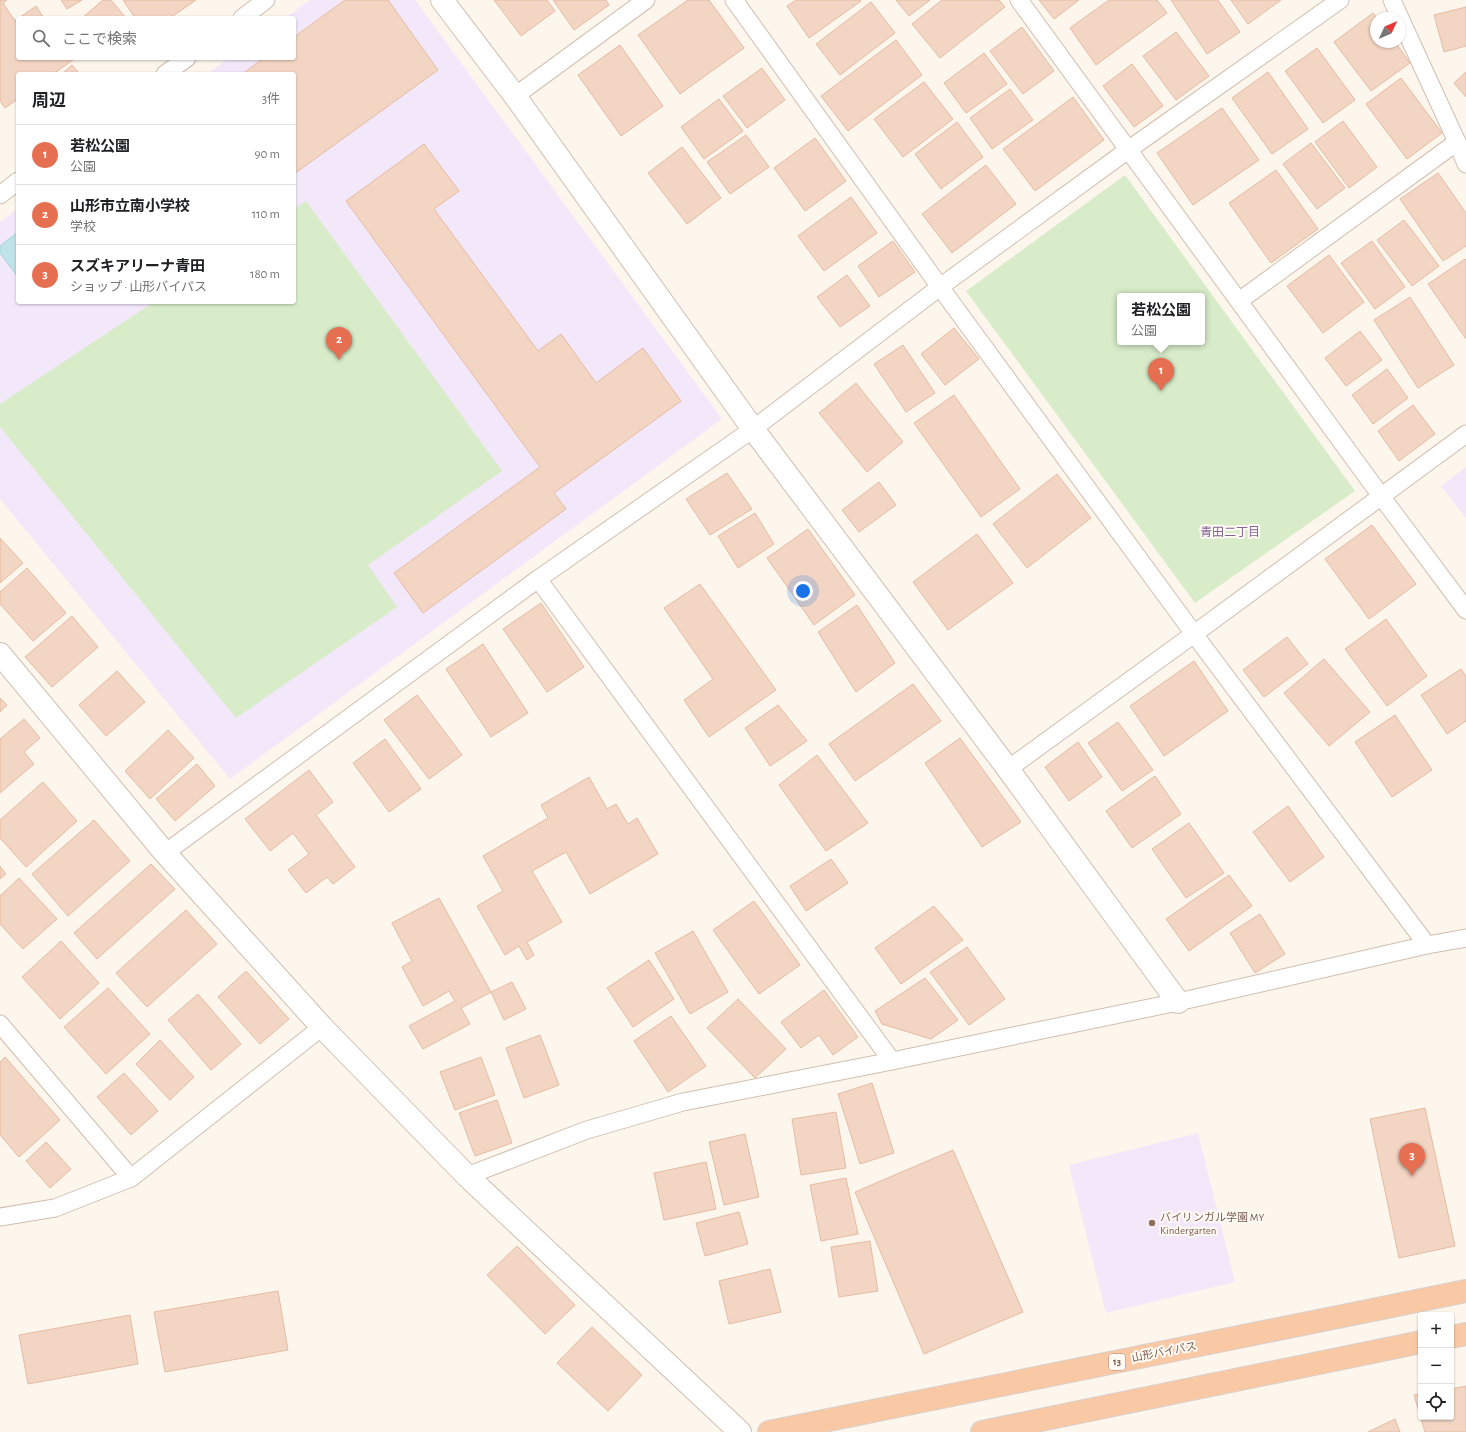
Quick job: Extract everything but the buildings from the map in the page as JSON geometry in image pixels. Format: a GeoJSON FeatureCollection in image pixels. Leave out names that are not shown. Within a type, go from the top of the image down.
{"type":"FeatureCollection","features":[{"type":"Feature","properties":{"kind":"highway","name":"山形バイパス"},"geometry":{"type":"LineString","coordinates":[[768,1432],[1466,1292]]}},
{"type":"Feature","properties":{"kind":"highway"},"geometry":{"type":"LineString","coordinates":[[1454,1336],[1466,1334]]}},
{"type":"Feature","properties":{"kind":"highway"},"geometry":{"type":"LineString","coordinates":[[982,1432],[1418,1343]]}},
{"type":"Feature","properties":{"kind":"street"},"geometry":{"type":"LineString","coordinates":[[442,0],[515,96],[753,429],[1008,769],[1178,1002]]}},
{"type":"Feature","properties":{"kind":"street"},"geometry":{"type":"LineString","coordinates":[[0,654],[165,853],[322,1027],[467,1176],[740,1432]]}},
{"type":"Feature","properties":{"kind":"lane"},"geometry":{"type":"LineString","coordinates":[[245,16],[266,0]]}},
{"type":"Feature","properties":{"kind":"lane"},"geometry":{"type":"LineString","coordinates":[[515,96],[646,0]]}},
{"type":"Feature","properties":{"kind":"lane"},"geometry":{"type":"LineString","coordinates":[[734,0],[940,287],[1194,634],[1427,946]]}},
{"type":"Feature","properties":{"kind":"lane"},"geometry":{"type":"LineString","coordinates":[[1019,0],[1466,610]]}},
{"type":"Feature","properties":{"kind":"lane"},"geometry":{"type":"LineString","coordinates":[[165,853],[538,580],[753,429],[940,287],[1128,150],[1340,0]]}},
{"type":"Feature","properties":{"kind":"lane"},"geometry":{"type":"LineString","coordinates":[[1392,0],[1397,12]]}},
{"type":"Feature","properties":{"kind":"lane"},"geometry":{"type":"LineString","coordinates":[[1406,31],[1466,164]]}},
{"type":"Feature","properties":{"kind":"lane"},"geometry":{"type":"LineString","coordinates":[[168,72],[184,60]]}},
{"type":"Feature","properties":{"kind":"lane"},"geometry":{"type":"LineString","coordinates":[[1239,301],[1457,142]]}},
{"type":"Feature","properties":{"kind":"lane"},"geometry":{"type":"LineString","coordinates":[[0,194],[16,182]]}},
{"type":"Feature","properties":{"kind":"lane"},"geometry":{"type":"LineString","coordinates":[[1008,769],[1466,434]]}},
{"type":"Feature","properties":{"kind":"lane"},"geometry":{"type":"LineString","coordinates":[[538,580],[892,1061]]}},
{"type":"Feature","properties":{"kind":"lane"},"geometry":{"type":"LineString","coordinates":[[467,1176],[587,1130],[683,1102],[1178,1002],[1466,938]]}},
{"type":"Feature","properties":{"kind":"lane"},"geometry":{"type":"LineString","coordinates":[[0,1024],[131,1178]]}},
{"type":"Feature","properties":{"kind":"lane"},"geometry":{"type":"LineString","coordinates":[[0,1217],[55,1208],[131,1178],[322,1027]]}},
{"type":"Feature","properties":{"kind":"shaded area"},"geometry":{"type":"Polygon","coordinates":[[[310,0],[415,0],[722,419],[230,779],[0,499],[0,222],[16,210],[16,304],[296,304],[296,72],[210,72],[226,60],[296,60],[296,16],[288,16],[310,0]]]}},
{"type":"Feature","properties":{"kind":"shaded area"},"geometry":{"type":"Polygon","coordinates":[[[1466,467],[1466,518],[1441,486],[1466,467]]]}},
{"type":"Feature","properties":{"kind":"shaded area","name":"バイリンガル学園 MY Kindergarten"},"geometry":{"type":"Polygon","coordinates":[[[1198,1133],[1235,1282],[1106,1313],[1069,1165],[1198,1133]]]}},
{"type":"Feature","properties":{"kind":"green space"},"geometry":{"type":"Polygon","coordinates":[[[1125,175],[1355,491],[1195,603],[966,291],[1125,175]]]}},
{"type":"Feature","properties":{"kind":"green space"},"geometry":{"type":"Polygon","coordinates":[[[306,201],[502,471],[368,565],[397,607],[236,718],[0,427],[0,404],[151,304],[296,304],[296,208],[306,201]]]}},
{"type":"Feature","properties":{"kind":"water"},"geometry":{"type":"Polygon","coordinates":[[[16,234],[16,274],[0,253],[0,246],[16,234]]]}},
{"type":"Feature","properties":{"kind":"place","name":"山形市立南小学校"},"geometry":{"type":"Point","coordinates":[339,360]}},
{"type":"Feature","properties":{"kind":"place","name":"若松公園"},"geometry":{"type":"Point","coordinates":[1161,391]}},
{"type":"Feature","properties":{"kind":"place","name":"スズキアリーナ青田"},"geometry":{"type":"Point","coordinates":[1412,1176]}},
{"type":"Feature","properties":{"kind":"place","name":"バイリンガル学園 MY Kindergarten"},"geometry":{"type":"Point","coordinates":[1152,1223]}},
{"type":"Feature","properties":{"kind":"district","name":"青田二丁目"},"geometry":{"type":"Point","coordinates":[1230,532]}}]}
